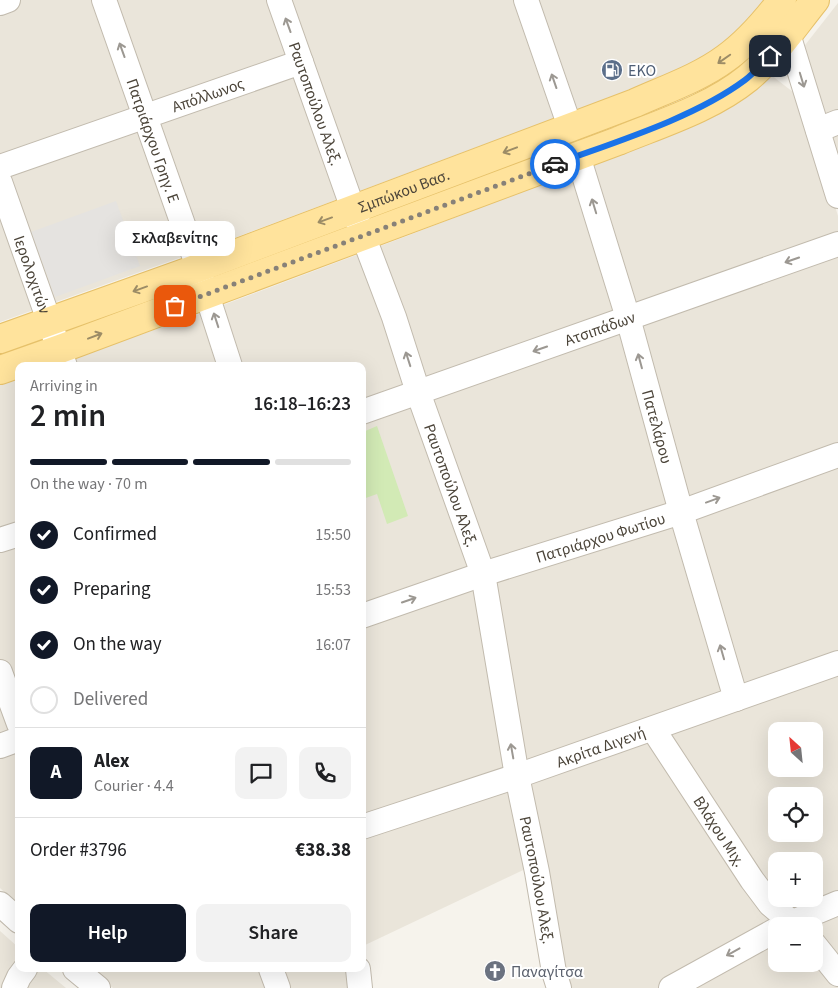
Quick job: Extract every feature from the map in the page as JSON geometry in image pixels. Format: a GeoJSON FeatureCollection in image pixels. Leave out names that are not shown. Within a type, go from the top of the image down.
{"type":"FeatureCollection","features":[{"type":"Feature","properties":{"kind":"main road","name":"Σμπώκου Βασ."},"geometry":{"type":"LineString","coordinates":[[41,362],[62,358],[207,294],[656,126],[721,95],[753,73],[815,0]]}},
{"type":"Feature","properties":{"kind":"main road","name":"Σμπώκου Βασ."},"geometry":{"type":"LineString","coordinates":[[0,339],[354,209],[670,88],[715,66],[744,43],[779,2]]}},
{"type":"Feature","properties":{"kind":"main road","name":"Σμπώκου Βασ."},"geometry":{"type":"LineString","coordinates":[[0,370],[15,367]]}},
{"type":"Feature","properties":{"kind":"street"},"geometry":{"type":"LineString","coordinates":[[0,3],[8,0]]}},
{"type":"Feature","properties":{"kind":"street","name":"Πατριάρχου Γρηγ. Ε"},"geometry":{"type":"LineString","coordinates":[[104,0],[146,116],[229,362]]}},
{"type":"Feature","properties":{"kind":"street","name":"Ραυτοπούλου Αλεξ."},"geometry":{"type":"LineString","coordinates":[[279,0],[391,309],[418,392],[483,574],[516,776],[554,972],[559,988]]}},
{"type":"Feature","properties":{"kind":"street"},"geometry":{"type":"LineString","coordinates":[[526,0],[570,127]]}},
{"type":"Feature","properties":{"kind":"street"},"geometry":{"type":"LineString","coordinates":[[779,2],[788,34],[828,126],[838,196]]}},
{"type":"Feature","properties":{"kind":"street","name":"Απόλλωνος"},"geometry":{"type":"LineString","coordinates":[[0,167],[301,62]]}},
{"type":"Feature","properties":{"kind":"street","name":"Πατελάρου"},"geometry":{"type":"LineString","coordinates":[[578,156],[628,318],[681,512],[736,699]]}},
{"type":"Feature","properties":{"kind":"street","name":"Ιερολοχιτών"},"geometry":{"type":"LineString","coordinates":[[0,182],[62,358]]}},
{"type":"Feature","properties":{"kind":"street","name":"Ατσιπάδων"},"geometry":{"type":"LineString","coordinates":[[366,411],[838,244]]}},
{"type":"Feature","properties":{"kind":"street","name":"Πατριάρχου Φωτίου"},"geometry":{"type":"LineString","coordinates":[[366,615],[483,574],[681,512],[838,455]]}},
{"type":"Feature","properties":{"kind":"street"},"geometry":{"type":"LineString","coordinates":[[0,540],[15,535]]}},
{"type":"Feature","properties":{"kind":"street","name":"Ακρίτα Διγενή"},"geometry":{"type":"LineString","coordinates":[[366,826],[516,776],[838,663]]}},
{"type":"Feature","properties":{"kind":"street"},"geometry":{"type":"LineString","coordinates":[[0,672],[15,713]]}},
{"type":"Feature","properties":{"kind":"street","name":"Βλάχου Μιχ."},"geometry":{"type":"LineString","coordinates":[[653,728],[752,880],[780,917]]}},
{"type":"Feature","properties":{"kind":"street"},"geometry":{"type":"LineString","coordinates":[[0,746],[15,740]]}},
{"type":"Feature","properties":{"kind":"street"},"geometry":{"type":"LineString","coordinates":[[807,917],[838,903]]}},
{"type":"Feature","properties":{"kind":"street"},"geometry":{"type":"LineString","coordinates":[[0,904],[15,917]]}},
{"type":"Feature","properties":{"kind":"street"},"geometry":{"type":"LineString","coordinates":[[670,988],[768,936]]}},
{"type":"Feature","properties":{"kind":"street"},"geometry":{"type":"LineString","coordinates":[[823,955],[838,974]]}},
{"type":"Feature","properties":{"kind":"street"},"geometry":{"type":"LineString","coordinates":[[14,988],[23,972]]}},
{"type":"Feature","properties":{"kind":"street"},"geometry":{"type":"LineString","coordinates":[[79,972],[98,988]]}},
{"type":"Feature","properties":{"kind":"street"},"geometry":{"type":"LineString","coordinates":[[102,988],[106,972]]}},
{"type":"Feature","properties":{"kind":"street"},"geometry":{"type":"LineString","coordinates":[[272,972],[278,988]]}},
{"type":"Feature","properties":{"kind":"street"},"geometry":{"type":"LineString","coordinates":[[358,972],[360,988]]}},
{"type":"Feature","properties":{"kind":"shaded area"},"geometry":{"type":"Polygon","coordinates":[[[0,0],[765,0],[719,54],[650,91],[488,143],[218,244],[0,322],[0,0]]]}},
{"type":"Feature","properties":{"kind":"shaded area"},"geometry":{"type":"Polygon","coordinates":[[[838,3],[838,169],[802,49],[838,3]]]}},
{"type":"Feature","properties":{"kind":"shaded area"},"geometry":{"type":"Polygon","coordinates":[[[766,71],[802,99],[838,216],[838,896],[823,902],[823,852],[768,852],[768,907],[809,907],[782,917],[768,917],[768,924],[659,988],[565,988],[540,862],[366,945],[366,362],[61,362],[183,320],[675,132],[724,111],[755,88],[766,71]]]}},
{"type":"Feature","properties":{"kind":"shaded area"},"geometry":{"type":"Polygon","coordinates":[[[116,201],[140,266],[55,297],[31,232],[116,201]]]}},
{"type":"Feature","properties":{"kind":"shaded area"},"geometry":{"type":"Polygon","coordinates":[[[15,378],[15,902],[0,888],[0,383],[15,378]]]}},
{"type":"Feature","properties":{"kind":"shaded area"},"geometry":{"type":"Polygon","coordinates":[[[838,912],[838,988],[687,988],[768,943],[768,972],[823,972],[823,918],[838,912]]]}},
{"type":"Feature","properties":{"kind":"shaded area"},"geometry":{"type":"Polygon","coordinates":[[[0,931],[15,944],[15,972],[47,972],[66,988],[0,988],[0,931]]]}},
{"type":"Feature","properties":{"kind":"shaded area"},"geometry":{"type":"Polygon","coordinates":[[[93,972],[351,972],[354,988],[113,988],[93,972]]]}},
{"type":"Feature","properties":{"kind":"green space"},"geometry":{"type":"Polygon","coordinates":[[[377,426],[408,516],[387,524],[377,494],[366,498],[366,431],[377,426]]]}},
{"type":"Feature","properties":{"kind":"way so far"},"geometry":{"type":"LineString","coordinates":[[175,306],[555,164]]}},
{"type":"Feature","properties":{"kind":"place","name":"ΕΚΟ"},"geometry":{"type":"Point","coordinates":[612,70]}},
{"type":"Feature","properties":{"kind":"place","name":"Σκλαβενίτης"},"geometry":{"type":"Point","coordinates":[175,306]}},
{"type":"Feature","properties":{"kind":"place","name":"Παναγίτσα"},"geometry":{"type":"Point","coordinates":[495,971]}},
{"type":"Feature","properties":{"kind":"route"},"geometry":{"type":"LineString","coordinates":[[555,164],[656,126],[705,104],[747,78],[770,56]]}}]}
